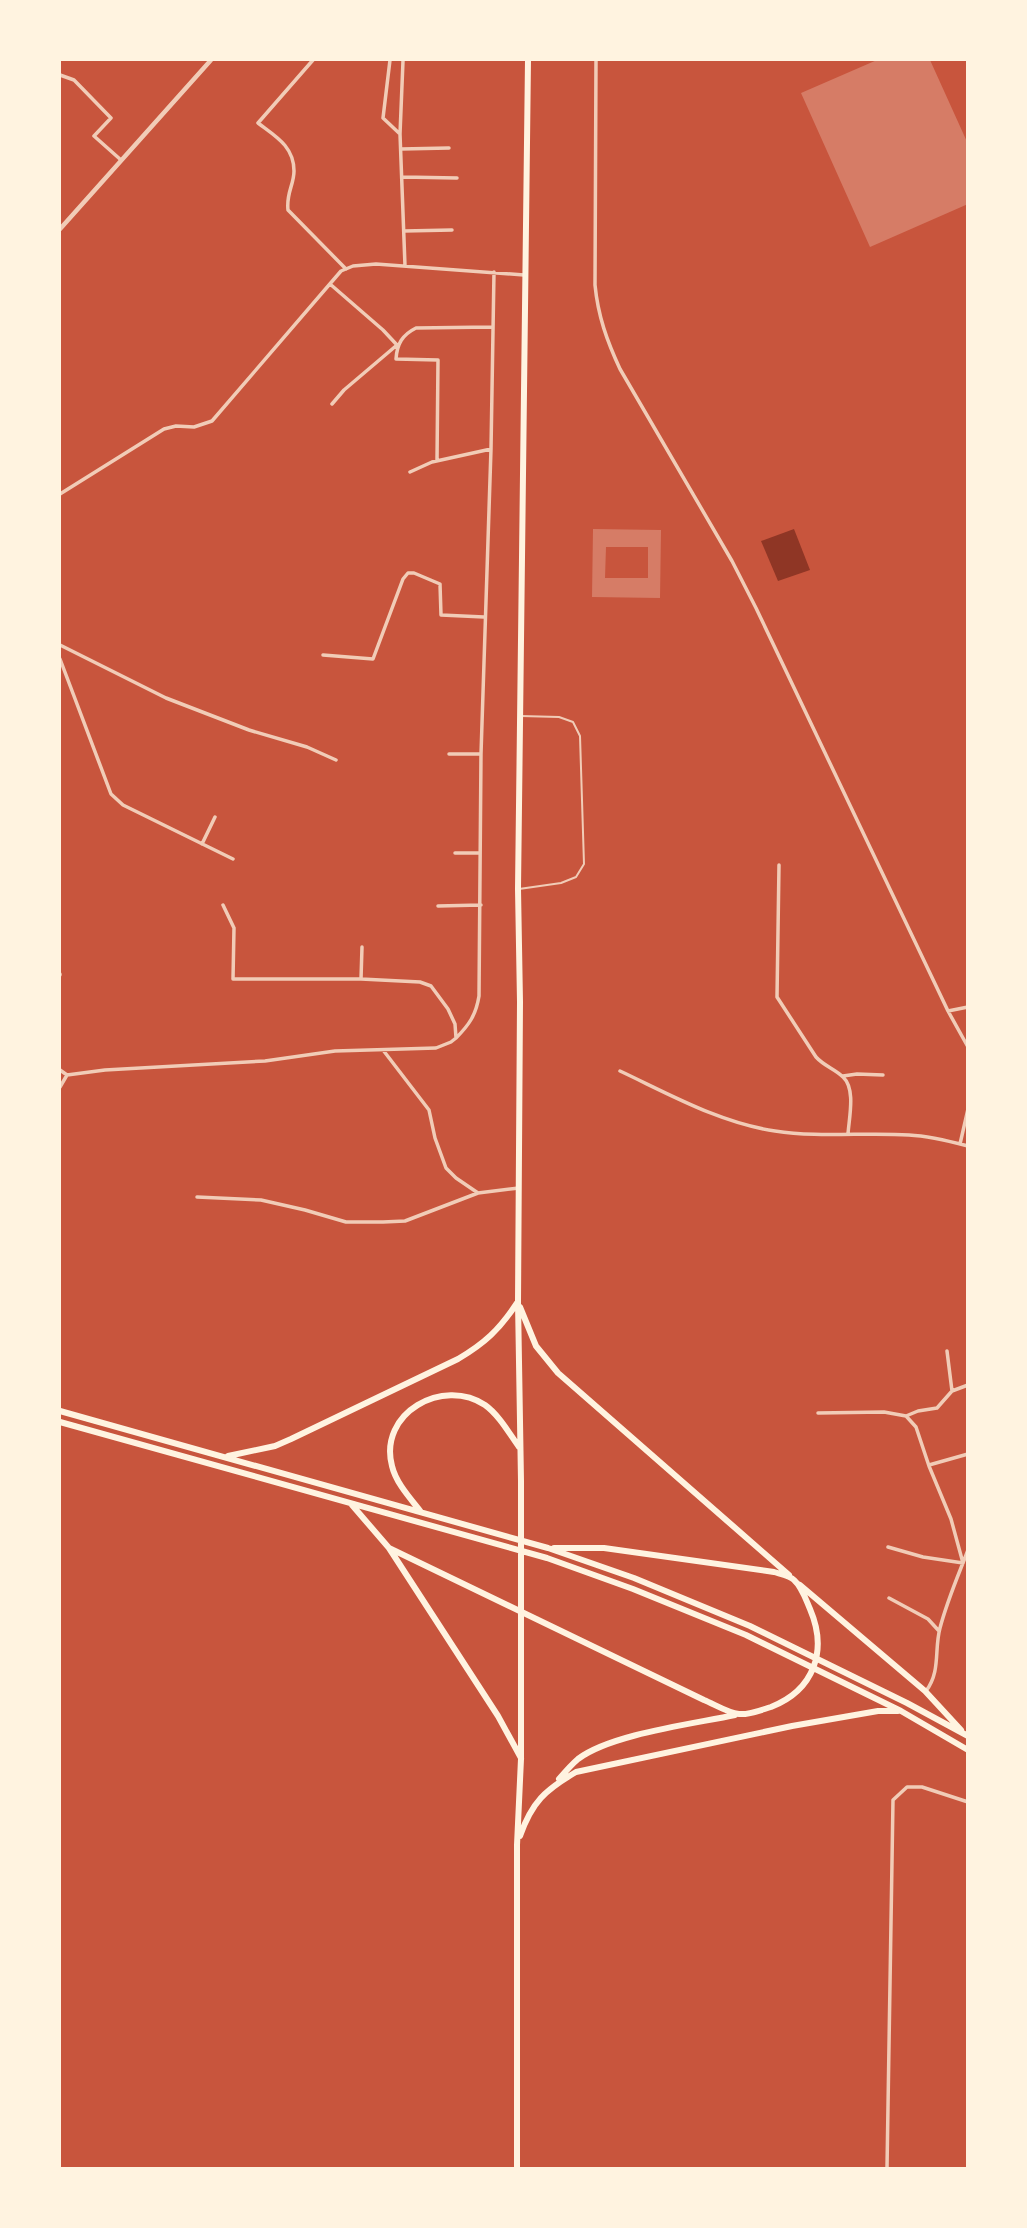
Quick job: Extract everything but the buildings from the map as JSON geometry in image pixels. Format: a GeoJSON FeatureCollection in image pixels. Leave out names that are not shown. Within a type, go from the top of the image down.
{"type":"FeatureCollection","features":[{"type":"Feature","properties":{"kind":"main road"},"geometry":{"type":"LineString","coordinates":[[517,2168],[517,1844],[522,1759],[518,889],[528,60]]}},
{"type":"Feature","properties":{"kind":"main road"},"geometry":{"type":"LineString","coordinates":[[226,1456],[262,1449],[291,1439],[457,1359],[495,1333],[518,1302]]}},
{"type":"Feature","properties":{"kind":"main road"},"geometry":{"type":"LineString","coordinates":[[518,1302],[536,1346],[558,1373],[925,1691],[967,1736]]}},
{"type":"Feature","properties":{"kind":"main road"},"geometry":{"type":"LineString","coordinates":[[422,1513],[396,1477],[391,1465],[390,1450],[397,1424],[420,1403],[435,1397],[453,1395],[471,1398],[496,1415],[519,1448]]}},
{"type":"Feature","properties":{"kind":"main road"},"geometry":{"type":"LineString","coordinates":[[60,1411],[548,1548],[634,1578],[750,1626],[907,1703],[967,1736]]}},
{"type":"Feature","properties":{"kind":"main road"},"geometry":{"type":"LineString","coordinates":[[60,1422],[548,1558],[746,1635],[901,1711],[968,1750]]}},
{"type":"Feature","properties":{"kind":"main road"},"geometry":{"type":"LineString","coordinates":[[351,1504],[389,1548],[498,1716],[522,1759]]}},
{"type":"Feature","properties":{"kind":"main road"},"geometry":{"type":"LineString","coordinates":[[389,1548],[738,1714]]}},
{"type":"Feature","properties":{"kind":"main road"},"geometry":{"type":"LineString","coordinates":[[517,1844],[528,1815],[537,1801],[576,1760],[592,1750],[628,1738],[758,1711],[787,1700],[805,1683],[815,1664],[818,1641],[812,1612],[794,1579],[765,1570],[616,1550],[548,1548]]}},
{"type":"Feature","properties":{"kind":"main road"},"geometry":{"type":"LineString","coordinates":[[553,1786],[576,1772],[611,1763],[792,1726],[878,1711],[901,1711]]}},
{"type":"Feature","properties":{"kind":"street"},"geometry":{"type":"LineString","coordinates":[[60,229],[211,60]]}},
{"type":"Feature","properties":{"kind":"street"},"geometry":{"type":"LineString","coordinates":[[313,60],[258,123],[287,145],[294,171],[286,198],[288,210],[346,269]]}},
{"type":"Feature","properties":{"kind":"street"},"geometry":{"type":"LineString","coordinates":[[390,60],[383,118],[400,134]]}},
{"type":"Feature","properties":{"kind":"street"},"geometry":{"type":"LineString","coordinates":[[596,60],[595,285],[600,320],[606,337],[620,369],[750,596],[948,1011],[968,1047]]}},
{"type":"Feature","properties":{"kind":"street"},"geometry":{"type":"LineString","coordinates":[[402,61],[400,134],[405,266]]}},
{"type":"Feature","properties":{"kind":"street"},"geometry":{"type":"LineString","coordinates":[[60,75],[74,80],[111,118],[94,136],[121,160]]}},
{"type":"Feature","properties":{"kind":"street"},"geometry":{"type":"LineString","coordinates":[[401,149],[449,148]]}},
{"type":"Feature","properties":{"kind":"street"},"geometry":{"type":"LineString","coordinates":[[402,177],[457,178]]}},
{"type":"Feature","properties":{"kind":"street"},"geometry":{"type":"LineString","coordinates":[[404,231],[452,230]]}},
{"type":"Feature","properties":{"kind":"street"},"geometry":{"type":"LineString","coordinates":[[60,494],[164,429],[176,426],[194,427],[212,421],[341,271],[354,266],[376,264],[526,275]]}},
{"type":"Feature","properties":{"kind":"street"},"geometry":{"type":"LineString","coordinates":[[60,1070],[67,1075],[106,1070],[265,1061],[335,1051],[436,1048],[456,1038],[477,1011],[494,272]]}},
{"type":"Feature","properties":{"kind":"street"},"geometry":{"type":"LineString","coordinates":[[330,284],[397,345]]}},
{"type":"Feature","properties":{"kind":"street"},"geometry":{"type":"LineString","coordinates":[[332,404],[408,332],[416,328],[492,327]]}},
{"type":"Feature","properties":{"kind":"street"},"geometry":{"type":"LineString","coordinates":[[397,345],[396,359],[438,360],[437,461]]}},
{"type":"Feature","properties":{"kind":"street"},"geometry":{"type":"LineString","coordinates":[[410,471],[437,461],[491,449]]}},
{"type":"Feature","properties":{"kind":"street"},"geometry":{"type":"LineString","coordinates":[[323,655],[373,659],[403,579],[408,573],[440,584],[441,615],[484,617]]}},
{"type":"Feature","properties":{"kind":"street"},"geometry":{"type":"LineString","coordinates":[[60,645],[166,698],[249,730],[307,747],[336,760]]}},
{"type":"Feature","properties":{"kind":"street"},"geometry":{"type":"LineString","coordinates":[[60,659],[111,794],[122,805],[233,859]]}},
{"type":"Feature","properties":{"kind":"street"},"geometry":{"type":"LineString","coordinates":[[449,754],[481,754]]}},
{"type":"Feature","properties":{"kind":"street"},"geometry":{"type":"LineString","coordinates":[[202,844],[215,817]]}},
{"type":"Feature","properties":{"kind":"street"},"geometry":{"type":"LineString","coordinates":[[455,853],[480,853]]}},
{"type":"Feature","properties":{"kind":"street"},"geometry":{"type":"LineString","coordinates":[[779,865],[777,997],[822,1065],[843,1076],[848,1084],[848,1134]]}},
{"type":"Feature","properties":{"kind":"street"},"geometry":{"type":"LineString","coordinates":[[223,905],[234,928],[233,979],[420,982],[431,986],[448,1009],[455,1024],[456,1038]]}},
{"type":"Feature","properties":{"kind":"street"},"geometry":{"type":"LineString","coordinates":[[438,906],[481,905]]}},
{"type":"Feature","properties":{"kind":"street"},"geometry":{"type":"LineString","coordinates":[[361,979],[362,947]]}},
{"type":"Feature","properties":{"kind":"street"},"geometry":{"type":"LineString","coordinates":[[948,1011],[968,1007]]}},
{"type":"Feature","properties":{"kind":"street"},"geometry":{"type":"LineString","coordinates":[[383,1050],[429,1110],[435,1138],[446,1168],[478,1193]]}},
{"type":"Feature","properties":{"kind":"street"},"geometry":{"type":"LineString","coordinates":[[620,1071],[691,1104],[744,1124],[775,1131],[912,1135],[968,1146]]}},
{"type":"Feature","properties":{"kind":"street"},"geometry":{"type":"LineString","coordinates":[[60,1087],[67,1075]]}},
{"type":"Feature","properties":{"kind":"street"},"geometry":{"type":"LineString","coordinates":[[843,1076],[883,1075]]}},
{"type":"Feature","properties":{"kind":"street"},"geometry":{"type":"LineString","coordinates":[[960,1144],[968,1110]]}},
{"type":"Feature","properties":{"kind":"street"},"geometry":{"type":"LineString","coordinates":[[197,1197],[261,1200],[346,1222],[383,1222],[405,1221],[478,1193],[519,1188]]}},
{"type":"Feature","properties":{"kind":"street"},"geometry":{"type":"LineString","coordinates":[[947,1351],[952,1391]]}},
{"type":"Feature","properties":{"kind":"street"},"geometry":{"type":"LineString","coordinates":[[818,1413],[884,1412],[906,1416],[937,1408],[952,1391],[968,1385]]}},
{"type":"Feature","properties":{"kind":"street"},"geometry":{"type":"LineString","coordinates":[[906,1416],[916,1427],[951,1519],[963,1563]]}},
{"type":"Feature","properties":{"kind":"street"},"geometry":{"type":"LineString","coordinates":[[929,1465],[968,1454]]}},
{"type":"Feature","properties":{"kind":"street"},"geometry":{"type":"LineString","coordinates":[[888,1547],[963,1563]]}},
{"type":"Feature","properties":{"kind":"street"},"geometry":{"type":"LineString","coordinates":[[925,1691],[936,1673],[939,1631],[968,1550]]}},
{"type":"Feature","properties":{"kind":"street"},"geometry":{"type":"LineString","coordinates":[[889,1598],[928,1619],[939,1631]]}},
{"type":"Feature","properties":{"kind":"street"},"geometry":{"type":"LineString","coordinates":[[887,2168],[892,1800],[907,1787],[922,1787],[968,1802]]}},
{"type":"Feature","properties":{"kind":"lane"},"geometry":{"type":"LineString","coordinates":[[518,889],[561,883],[576,877],[584,864],[580,736],[573,722],[559,717],[520,716]]}},
{"type":"Feature","properties":{"kind":"shaded area"},"geometry":{"type":"Polygon","coordinates":[[[794,529],[810,570],[778,581],[761,541],[794,529]]]}}]}
